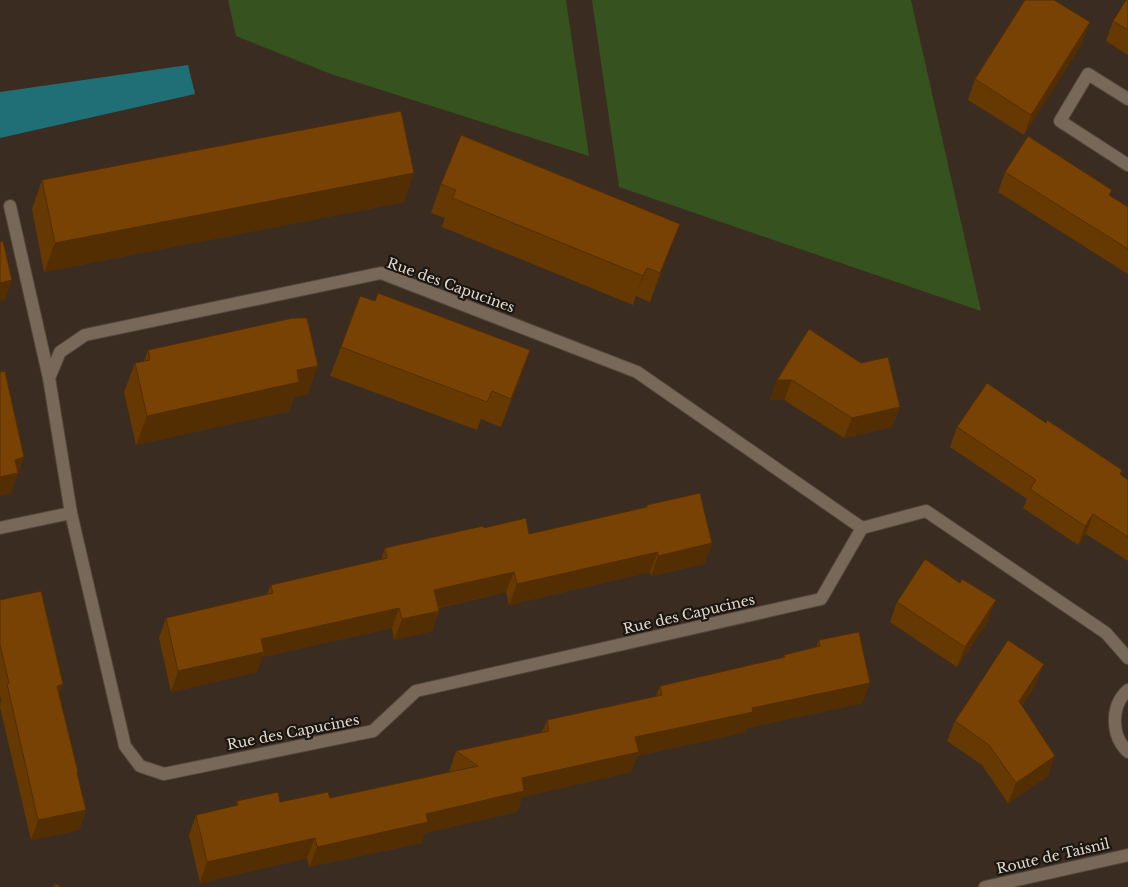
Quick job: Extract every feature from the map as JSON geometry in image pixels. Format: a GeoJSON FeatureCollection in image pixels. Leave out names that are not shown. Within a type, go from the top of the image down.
{"type":"FeatureCollection","features":[{"type":"Feature","properties":{"kind":"street"},"geometry":{"type":"LineString","coordinates":[[1128,99],[1088,74],[1060,122],[1128,165]]}},
{"type":"Feature","properties":{"kind":"street"},"geometry":{"type":"LineString","coordinates":[[10,206],[49,378]]}},
{"type":"Feature","properties":{"kind":"street","name":"Rue des Capucines"},"geometry":{"type":"LineString","coordinates":[[381,272],[637,372],[862,528],[821,599],[416,691],[373,731],[164,774],[140,766],[125,746],[71,514],[49,378],[60,352],[85,335],[381,272]]}},
{"type":"Feature","properties":{"kind":"street"},"geometry":{"type":"LineString","coordinates":[[862,528],[926,512],[1106,633],[1128,658]]}},
{"type":"Feature","properties":{"kind":"street"},"geometry":{"type":"LineString","coordinates":[[0,528],[71,514]]}},
{"type":"Feature","properties":{"kind":"street"},"geometry":{"type":"LineString","coordinates":[[1128,690],[1117,707],[1114,721],[1116,734],[1128,752]]}},
{"type":"Feature","properties":{"kind":"street","name":"Route de Taisnil"},"geometry":{"type":"LineString","coordinates":[[986,887],[1128,855]]}},
{"type":"Feature","properties":{"kind":"green space"},"geometry":{"type":"Polygon","coordinates":[[[228,0],[566,0],[589,156],[331,74],[236,36],[228,0]]]}},
{"type":"Feature","properties":{"kind":"green space"},"geometry":{"type":"Polygon","coordinates":[[[592,0],[911,0],[981,311],[619,187],[592,0]]]}},
{"type":"Feature","properties":{"kind":"water"},"geometry":{"type":"Polygon","coordinates":[[[188,65],[195,94],[0,138],[0,92],[188,65]]]}},
{"type":"Feature","properties":{"kind":"building"},"geometry":{"type":"Polygon","coordinates":[[[1025,0],[1054,0],[1090,22],[1031,115],[975,79],[1025,0]]]}},
{"type":"Feature","properties":{"kind":"building"},"geometry":{"type":"Polygon","coordinates":[[[1126,0],[1128,0],[1128,30],[1113,21],[1126,0]]]}},
{"type":"Feature","properties":{"kind":"building"},"geometry":{"type":"Polygon","coordinates":[[[401,111],[414,173],[55,243],[42,180],[401,111]]]}},
{"type":"Feature","properties":{"kind":"building"},"geometry":{"type":"Polygon","coordinates":[[[461,135],[680,224],[660,273],[647,268],[643,276],[452,198],[456,190],[441,184],[461,135]]]}},
{"type":"Feature","properties":{"kind":"building"},"geometry":{"type":"Polygon","coordinates":[[[1028,136],[1112,190],[1109,195],[1128,207],[1128,249],[1005,172],[1028,136]]]}},
{"type":"Feature","properties":{"kind":"building"},"geometry":{"type":"Polygon","coordinates":[[[3,241],[12,280],[0,283],[0,242],[3,241]]]}},
{"type":"Feature","properties":{"kind":"building"},"geometry":{"type":"Polygon","coordinates":[[[378,293],[530,350],[511,399],[492,391],[487,402],[341,347],[360,296],[375,301],[378,293]]]}},
{"type":"Feature","properties":{"kind":"building"},"geometry":{"type":"Polygon","coordinates":[[[293,318],[307,318],[318,366],[297,370],[299,382],[147,416],[135,363],[150,360],[148,350],[293,318]]]}},
{"type":"Feature","properties":{"kind":"building"},"geometry":{"type":"Polygon","coordinates":[[[809,329],[861,363],[888,357],[900,407],[852,418],[792,380],[777,380],[809,329]]]}},
{"type":"Feature","properties":{"kind":"building"},"geometry":{"type":"Polygon","coordinates":[[[5,371],[24,457],[15,460],[18,473],[0,477],[0,372],[5,371]]]}},
{"type":"Feature","properties":{"kind":"building"},"geometry":{"type":"Polygon","coordinates":[[[987,383],[1046,423],[1047,420],[1122,470],[1120,474],[1128,480],[1128,537],[1093,514],[1085,526],[1030,489],[1036,480],[957,427],[987,383]]]}},
{"type":"Feature","properties":{"kind":"building"},"geometry":{"type":"Polygon","coordinates":[[[700,493],[712,543],[658,556],[658,552],[517,584],[514,572],[434,590],[439,611],[402,619],[399,608],[261,639],[264,652],[178,671],[166,618],[273,593],[271,585],[387,558],[385,548],[526,518],[529,534],[700,493]]]}},
{"type":"Feature","properties":{"kind":"building"},"geometry":{"type":"Polygon","coordinates":[[[925,559],[960,583],[962,579],[996,600],[965,647],[897,602],[925,559]]]}},
{"type":"Feature","properties":{"kind":"building"},"geometry":{"type":"Polygon","coordinates":[[[41,591],[63,684],[57,686],[86,810],[38,820],[0,645],[0,600],[41,591]]]}},
{"type":"Feature","properties":{"kind":"building"},"geometry":{"type":"Polygon","coordinates":[[[859,632],[870,683],[752,708],[753,712],[635,737],[639,752],[522,778],[524,791],[426,814],[428,822],[317,847],[315,838],[207,862],[196,815],[238,805],[237,801],[278,792],[280,802],[328,792],[330,798],[478,766],[456,751],[549,731],[547,720],[662,695],[660,686],[785,657],[784,655],[820,646],[819,640],[859,632]]]}},
{"type":"Feature","properties":{"kind":"building"},"geometry":{"type":"Polygon","coordinates":[[[1008,640],[1044,664],[1019,701],[1055,756],[1016,783],[989,745],[955,721],[1008,640]]]}}]}
